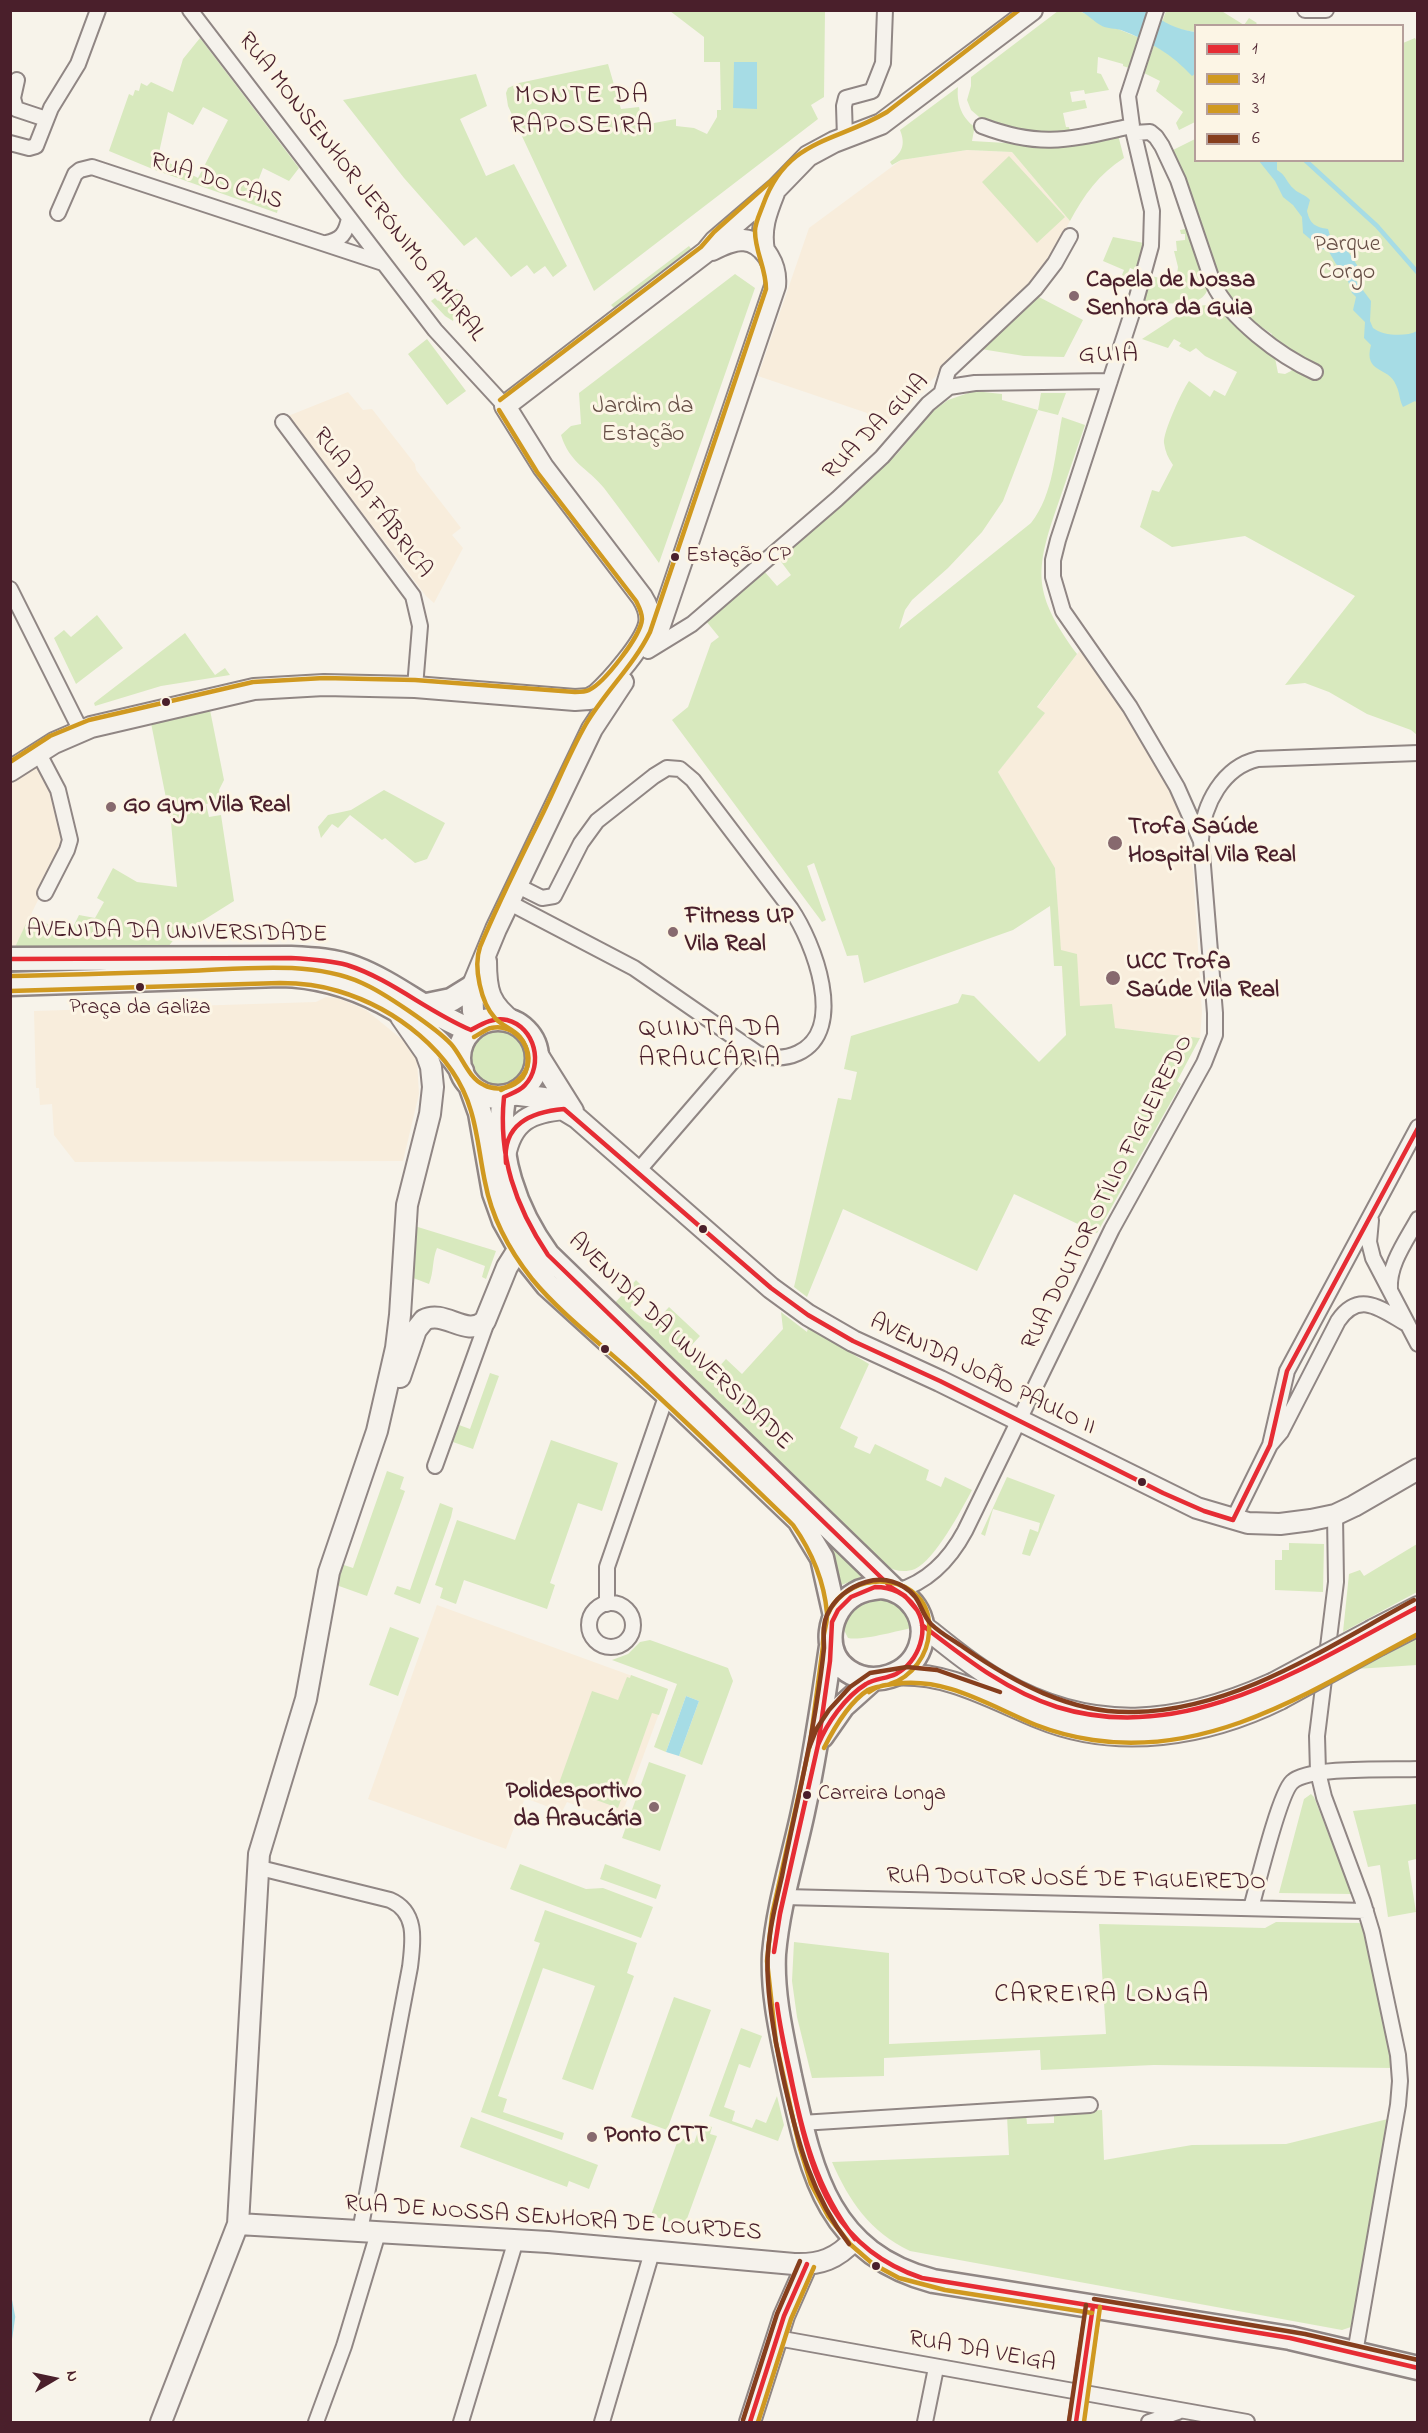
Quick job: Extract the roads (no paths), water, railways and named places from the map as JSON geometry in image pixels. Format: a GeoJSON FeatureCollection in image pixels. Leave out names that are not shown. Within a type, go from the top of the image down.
{"type":"FeatureCollection","features":[{"type":"Feature","properties":{"kind":"main road","name":"AVENIDA DA UNIVERSIDADE"},"geometry":{"type":"LineString","coordinates":[[10,959],[291,958],[321,960],[363,971],[385,982],[440,1017],[474,1027]]}},
{"type":"Feature","properties":{"kind":"main road","name":"AVENIDA DA UNIVERSIDADE"},"geometry":{"type":"LineString","coordinates":[[10,984],[290,975],[346,985],[398,1012],[443,1046],[466,1078],[480,1113],[494,1193],[504,1221],[519,1248],[547,1285],[667,1394],[799,1520],[822,1558],[835,1616]]}},
{"type":"Feature","properties":{"kind":"main road"},"geometry":{"type":"LineString","coordinates":[[422,1006],[451,1000],[472,987]]}},
{"type":"Feature","properties":{"kind":"main road"},"geometry":{"type":"LineString","coordinates":[[499,1019],[514,1023],[530,1037],[536,1052],[535,1067],[529,1081],[507,1095],[489,1096],[466,1078],[460,1049],[474,1027],[499,1019]]}},
{"type":"Feature","properties":{"kind":"main road","name":"AVENIDA DA UNIVERSIDADE"},"geometry":{"type":"LineString","coordinates":[[507,1095],[501,1119],[504,1157],[524,1217],[548,1255],[895,1590]]}},
{"type":"Feature","properties":{"kind":"main road"},"geometry":{"type":"LineString","coordinates":[[817,1745],[834,1715],[883,1677],[913,1658],[920,1647],[922,1625],[913,1604],[895,1590],[881,1587],[853,1594],[835,1616],[830,1636],[831,1646],[817,1745],[777,1930],[775,1979],[783,2041],[810,2158],[823,2192],[834,2212],[855,2239],[886,2263],[922,2278],[1297,2340],[1418,2368]]}},
{"type":"Feature","properties":{"kind":"main road"},"geometry":{"type":"LineString","coordinates":[[831,1646],[837,1659],[846,1670],[858,1677],[883,1677]]}},
{"type":"Feature","properties":{"kind":"street"},"geometry":{"type":"LineString","coordinates":[[10,143],[27,148],[36,146],[52,104],[78,64],[98,10]]}},
{"type":"Feature","properties":{"kind":"street","name":"RUA MONSENHOR JERÓNIMO AMARAL"},"geometry":{"type":"LineString","coordinates":[[190,10],[444,340],[505,406],[543,467],[642,597]]}},
{"type":"Feature","properties":{"kind":"street"},"geometry":{"type":"LineString","coordinates":[[845,138],[846,98],[872,91],[880,72],[885,10]]}},
{"type":"Feature","properties":{"kind":"street"},"geometry":{"type":"LineString","coordinates":[[505,406],[706,252],[719,237],[777,188],[808,156],[845,138],[871,129],[891,117],[1032,10]]}},
{"type":"Feature","properties":{"kind":"street"},"geometry":{"type":"LineString","coordinates":[[1110,381],[1141,286],[1153,234],[1150,199],[1133,130],[1128,96],[1156,10]]}},
{"type":"Feature","properties":{"kind":"street"},"geometry":{"type":"LineString","coordinates":[[1305,10],[1326,10]]}},
{"type":"Feature","properties":{"kind":"street"},"geometry":{"type":"LineString","coordinates":[[18,80],[13,98],[16,109],[46,119]]}},
{"type":"Feature","properties":{"kind":"street"},"geometry":{"type":"LineString","coordinates":[[982,126],[1009,135],[1046,141],[1133,130],[1150,132],[1162,146],[1178,180],[1213,283],[1221,298],[1278,352],[1315,372]]}},
{"type":"Feature","properties":{"kind":"street","name":"RUA DO CAIS"},"geometry":{"type":"LineString","coordinates":[[58,213],[75,174],[92,167],[383,263]]}},
{"type":"Feature","properties":{"kind":"street"},"geometry":{"type":"LineString","coordinates":[[474,1027],[472,987],[512,894],[595,724],[657,635],[774,290],[774,271],[764,251],[762,234],[764,220],[777,188]]}},
{"type":"Feature","properties":{"kind":"street"},"geometry":{"type":"LineString","coordinates":[[326,243],[343,236],[349,218]]}},
{"type":"Feature","properties":{"kind":"street"},"geometry":{"type":"LineString","coordinates":[[942,391],[948,370],[1035,289],[1055,263],[1070,236]]}},
{"type":"Feature","properties":{"kind":"street"},"geometry":{"type":"LineString","coordinates":[[706,252],[740,240],[753,243],[764,251]]}},
{"type":"Feature","properties":{"kind":"street","name":"RUA DA GUIA"},"geometry":{"type":"LineString","coordinates":[[648,651],[689,626],[863,476],[942,391],[966,384],[1110,381]]}},
{"type":"Feature","properties":{"kind":"street","name":"RUA DOUTOR OTÍLIO FIGUEIREDO"},"geometry":{"type":"LineString","coordinates":[[895,1590],[910,1587],[927,1577],[958,1544],[1112,1229],[1212,1044],[1215,1013],[1201,841],[1177,787],[1126,702],[1069,621],[1059,604],[1054,586],[1055,552],[1110,381]]}},
{"type":"Feature","properties":{"kind":"street","name":"RUA DA FÁBRICA"},"geometry":{"type":"LineString","coordinates":[[282,422],[413,596],[420,626],[415,687]]}},
{"type":"Feature","properties":{"kind":"street"},"geometry":{"type":"LineString","coordinates":[[10,589],[81,731]]}},
{"type":"Feature","properties":{"kind":"street"},"geometry":{"type":"LineString","coordinates":[[642,597],[666,605]]}},
{"type":"Feature","properties":{"kind":"street"},"geometry":{"type":"LineString","coordinates":[[10,771],[38,752],[81,731],[123,718],[254,689],[324,685],[415,687],[575,700],[589,699],[599,693],[641,641],[649,620],[642,597]]}},
{"type":"Feature","properties":{"kind":"street"},"geometry":{"type":"LineString","coordinates":[[666,605],[674,625],[682,628],[689,626]]}},
{"type":"Feature","properties":{"kind":"street"},"geometry":{"type":"LineString","coordinates":[[575,700],[590,709],[595,724]]}},
{"type":"Feature","properties":{"kind":"street"},"geometry":{"type":"LineString","coordinates":[[38,752],[58,790],[70,840],[68,850],[45,893]]}},
{"type":"Feature","properties":{"kind":"street"},"geometry":{"type":"LineString","coordinates":[[1201,841],[1206,814],[1213,797],[1223,781],[1242,764],[1258,759],[1418,753]]}},
{"type":"Feature","properties":{"kind":"street"},"geometry":{"type":"LineString","coordinates":[[667,768],[680,769],[693,780],[800,924],[817,959],[823,1000],[822,1020],[811,1043],[794,1055],[769,1057],[745,1047],[634,968],[512,894],[548,898],[557,893],[581,843],[597,821],[654,776],[667,768]]}},
{"type":"Feature","properties":{"kind":"street"},"geometry":{"type":"LineString","coordinates":[[486,952],[486,977],[491,1000],[501,1014],[514,1023]]}},
{"type":"Feature","properties":{"kind":"street"},"geometry":{"type":"LineString","coordinates":[[162,2422],[238,2224],[256,1867],[267,1823],[303,1710],[329,1572],[386,1397],[396,1348],[406,1205],[433,1092],[433,1074],[426,1053],[398,1012]]}},
{"type":"Feature","properties":{"kind":"street"},"geometry":{"type":"LineString","coordinates":[[638,1171],[745,1047]]}},
{"type":"Feature","properties":{"kind":"street"},"geometry":{"type":"LineString","coordinates":[[536,1052],[571,1114]]}},
{"type":"Feature","properties":{"kind":"street"},"geometry":{"type":"LineString","coordinates":[[507,1095],[538,1096],[571,1114]]}},
{"type":"Feature","properties":{"kind":"street"},"geometry":{"type":"LineString","coordinates":[[504,1157],[510,1137],[524,1120],[537,1113],[571,1114]]}},
{"type":"Feature","properties":{"kind":"street","name":"AVENIDA JOÃO PAULO II"},"geometry":{"type":"LineString","coordinates":[[571,1114],[781,1296],[808,1315],[853,1341],[1173,1498],[1204,1511],[1248,1523],[1280,1524],[1335,1515],[1363,1502],[1418,1469]]}},
{"type":"Feature","properties":{"kind":"street"},"geometry":{"type":"LineString","coordinates":[[1233,1520],[1270,1445],[1287,1371],[1418,1127]]}},
{"type":"Feature","properties":{"kind":"street"},"geometry":{"type":"LineString","coordinates":[[1374,1209],[1369,1233],[1371,1251],[1405,1323],[1418,1344]]}},
{"type":"Feature","properties":{"kind":"street"},"geometry":{"type":"LineString","coordinates":[[1390,1290],[1393,1267],[1418,1219]]}},
{"type":"Feature","properties":{"kind":"street"},"geometry":{"type":"LineString","coordinates":[[435,1466],[507,1267],[519,1248]]}},
{"type":"Feature","properties":{"kind":"street"},"geometry":{"type":"LineString","coordinates":[[1270,1445],[1281,1432],[1338,1321],[1346,1311],[1356,1305],[1367,1304],[1405,1323]]}},
{"type":"Feature","properties":{"kind":"street"},"geometry":{"type":"LineString","coordinates":[[368,1457],[387,1417],[420,1324],[427,1318],[434,1317],[473,1327],[484,1323],[489,1314]]}},
{"type":"Feature","properties":{"kind":"street"},"geometry":{"type":"LineString","coordinates":[[607,1604],[607,1567],[667,1394]]}},
{"type":"Feature","properties":{"kind":"street"},"geometry":{"type":"LineString","coordinates":[[1335,1515],[1336,1582],[1317,1736],[1318,1772],[1324,1797],[1366,1911],[1395,2042],[1400,2093],[1355,2353]]}},
{"type":"Feature","properties":{"kind":"street"},"geometry":{"type":"LineString","coordinates":[[883,1677],[922,1674],[938,1677],[1058,1724],[1118,1736],[1171,1733],[1200,1729],[1242,1716],[1276,1692],[1377,1637],[1418,1607]]}},
{"type":"Feature","properties":{"kind":"street"},"geometry":{"type":"LineString","coordinates":[[922,1625],[999,1682],[1039,1701],[1087,1716],[1115,1720],[1165,1718],[1276,1692]]}},
{"type":"Feature","properties":{"kind":"street"},"geometry":{"type":"LineString","coordinates":[[1377,1637],[1418,1625]]}},
{"type":"Feature","properties":{"kind":"street"},"geometry":{"type":"LineString","coordinates":[[1251,1908],[1277,1817],[1289,1786],[1300,1778],[1318,1772],[1418,1769]]}},
{"type":"Feature","properties":{"kind":"street"},"geometry":{"type":"LineString","coordinates":[[256,1867],[390,1900],[405,1909],[411,1926],[410,1967],[369,2232],[344,2346],[316,2422]]}},
{"type":"Feature","properties":{"kind":"street","name":"RUA DOUTOR JOSÉ DE FIGUEIREDO"},"geometry":{"type":"LineString","coordinates":[[784,1897],[1366,1911]]}},
{"type":"Feature","properties":{"kind":"street"},"geometry":{"type":"LineString","coordinates":[[801,2122],[1089,2105]]}},
{"type":"Feature","properties":{"kind":"street","name":"RUA DE NOSSA SENHORA DE LOURDES"},"geometry":{"type":"LineString","coordinates":[[238,2224],[516,2240],[807,2264],[832,2259],[844,2251],[855,2239]]}},
{"type":"Feature","properties":{"kind":"street"},"geometry":{"type":"LineString","coordinates":[[461,2422],[516,2240]]}},
{"type":"Feature","properties":{"kind":"street"},"geometry":{"type":"LineString","coordinates":[[602,2422],[651,2252]]}},
{"type":"Feature","properties":{"kind":"street"},"geometry":{"type":"LineString","coordinates":[[750,2422],[777,2338],[807,2264]]}},
{"type":"Feature","properties":{"kind":"street"},"geometry":{"type":"LineString","coordinates":[[1076,2422],[1093,2306]]}},
{"type":"Feature","properties":{"kind":"street","name":"RUA DA VEIGA"},"geometry":{"type":"LineString","coordinates":[[777,2338],[1080,2394],[1247,2422]]}},
{"type":"Feature","properties":{"kind":"street"},"geometry":{"type":"LineString","coordinates":[[925,2422],[936,2367]]}},
{"type":"Feature","properties":{"kind":"street","name":"RUA DA VEIGA"},"geometry":{"type":"LineString","coordinates":[[1149,2422],[1180,2411]]}},
{"type":"Feature","properties":{"kind":"water"},"geometry":{"type":"Polygon","coordinates":[[[1079,11],[1149,11],[1170,25],[1194,32],[1194,75],[1192,76],[1177,61],[1150,43],[1121,30],[1102,26],[1079,11]]]}},
{"type":"Feature","properties":{"kind":"water"},"geometry":{"type":"Polygon","coordinates":[[[734,62],[757,62],[757,109],[733,108],[734,62]]]}},
{"type":"Feature","properties":{"kind":"water"},"geometry":{"type":"Polygon","coordinates":[[[1260,162],[1277,162],[1277,170],[1289,184],[1310,200],[1307,211],[1312,222],[1316,226],[1328,229],[1332,242],[1347,250],[1357,265],[1356,281],[1371,301],[1370,321],[1373,328],[1395,335],[1417,331],[1417,403],[1415,401],[1403,407],[1393,379],[1371,361],[1369,354],[1371,345],[1364,338],[1365,322],[1353,310],[1356,297],[1352,293],[1345,272],[1336,264],[1328,250],[1322,249],[1303,233],[1302,217],[1283,197],[1275,181],[1260,162]]]}},
{"type":"Feature","properties":{"kind":"water"},"geometry":{"type":"Polygon","coordinates":[[[686,1696],[699,1701],[679,1756],[666,1752],[686,1696]]]}},
{"type":"Feature","properties":{"kind":"waterway"},"geometry":{"type":"LineString","coordinates":[[1307,162],[1377,226],[1418,273]]}},
{"type":"Feature","properties":{"kind":"waterway"},"geometry":{"type":"LineString","coordinates":[[10,2301],[13,2317],[10,2338]]}},
{"type":"Feature","properties":{"kind":"place","name":"Capela de Nossa Senhora da Guia"},"geometry":{"type":"Point","coordinates":[1074,296]}},
{"type":"Feature","properties":{"kind":"place","name":"Estação CP"},"geometry":{"type":"Point","coordinates":[675,557]}},
{"type":"Feature","properties":{"kind":"place","name":"Go Gym Vila Real"},"geometry":{"type":"Point","coordinates":[111,807]}},
{"type":"Feature","properties":{"kind":"place","name":"Trofa Saúde Hospital Vila Real"},"geometry":{"type":"Point","coordinates":[1115,843]}},
{"type":"Feature","properties":{"kind":"place","name":"Fitness UP Vila Real"},"geometry":{"type":"Point","coordinates":[673,932]}},
{"type":"Feature","properties":{"kind":"place","name":"UCC Trofa Saúde Vila Real"},"geometry":{"type":"Point","coordinates":[1113,978]}},
{"type":"Feature","properties":{"kind":"place","name":"Praça da Galiza"},"geometry":{"type":"Point","coordinates":[140,987]}},
{"type":"Feature","properties":{"kind":"place","name":"Carreira Longa"},"geometry":{"type":"Point","coordinates":[807,1795]}},
{"type":"Feature","properties":{"kind":"place","name":"Polidesportivo da Araucária"},"geometry":{"type":"Point","coordinates":[654,1807]}},
{"type":"Feature","properties":{"kind":"place","name":"Ponto CTT"},"geometry":{"type":"Point","coordinates":[592,2137]}},
{"type":"Feature","properties":{"kind":"district","name":"MONTE DA RAPOSEIRA"},"geometry":{"type":"Point","coordinates":[582,113]}},
{"type":"Feature","properties":{"kind":"district","name":"GUIA"},"geometry":{"type":"Point","coordinates":[1109,357]}},
{"type":"Feature","properties":{"kind":"district","name":"QUINTA DA ARAUCÁRIA"},"geometry":{"type":"Point","coordinates":[710,1046]}},
{"type":"Feature","properties":{"kind":"district","name":"CARREIRA LONGA"},"geometry":{"type":"Point","coordinates":[1102,1997]}},
{"type":"Feature","properties":{"kind":"park label","name":"Parque Corgo"},"geometry":{"type":"Point","coordinates":[1347,260]}},
{"type":"Feature","properties":{"kind":"park label","name":"Jardim da Estação"},"geometry":{"type":"Point","coordinates":[643,422]}}]}
